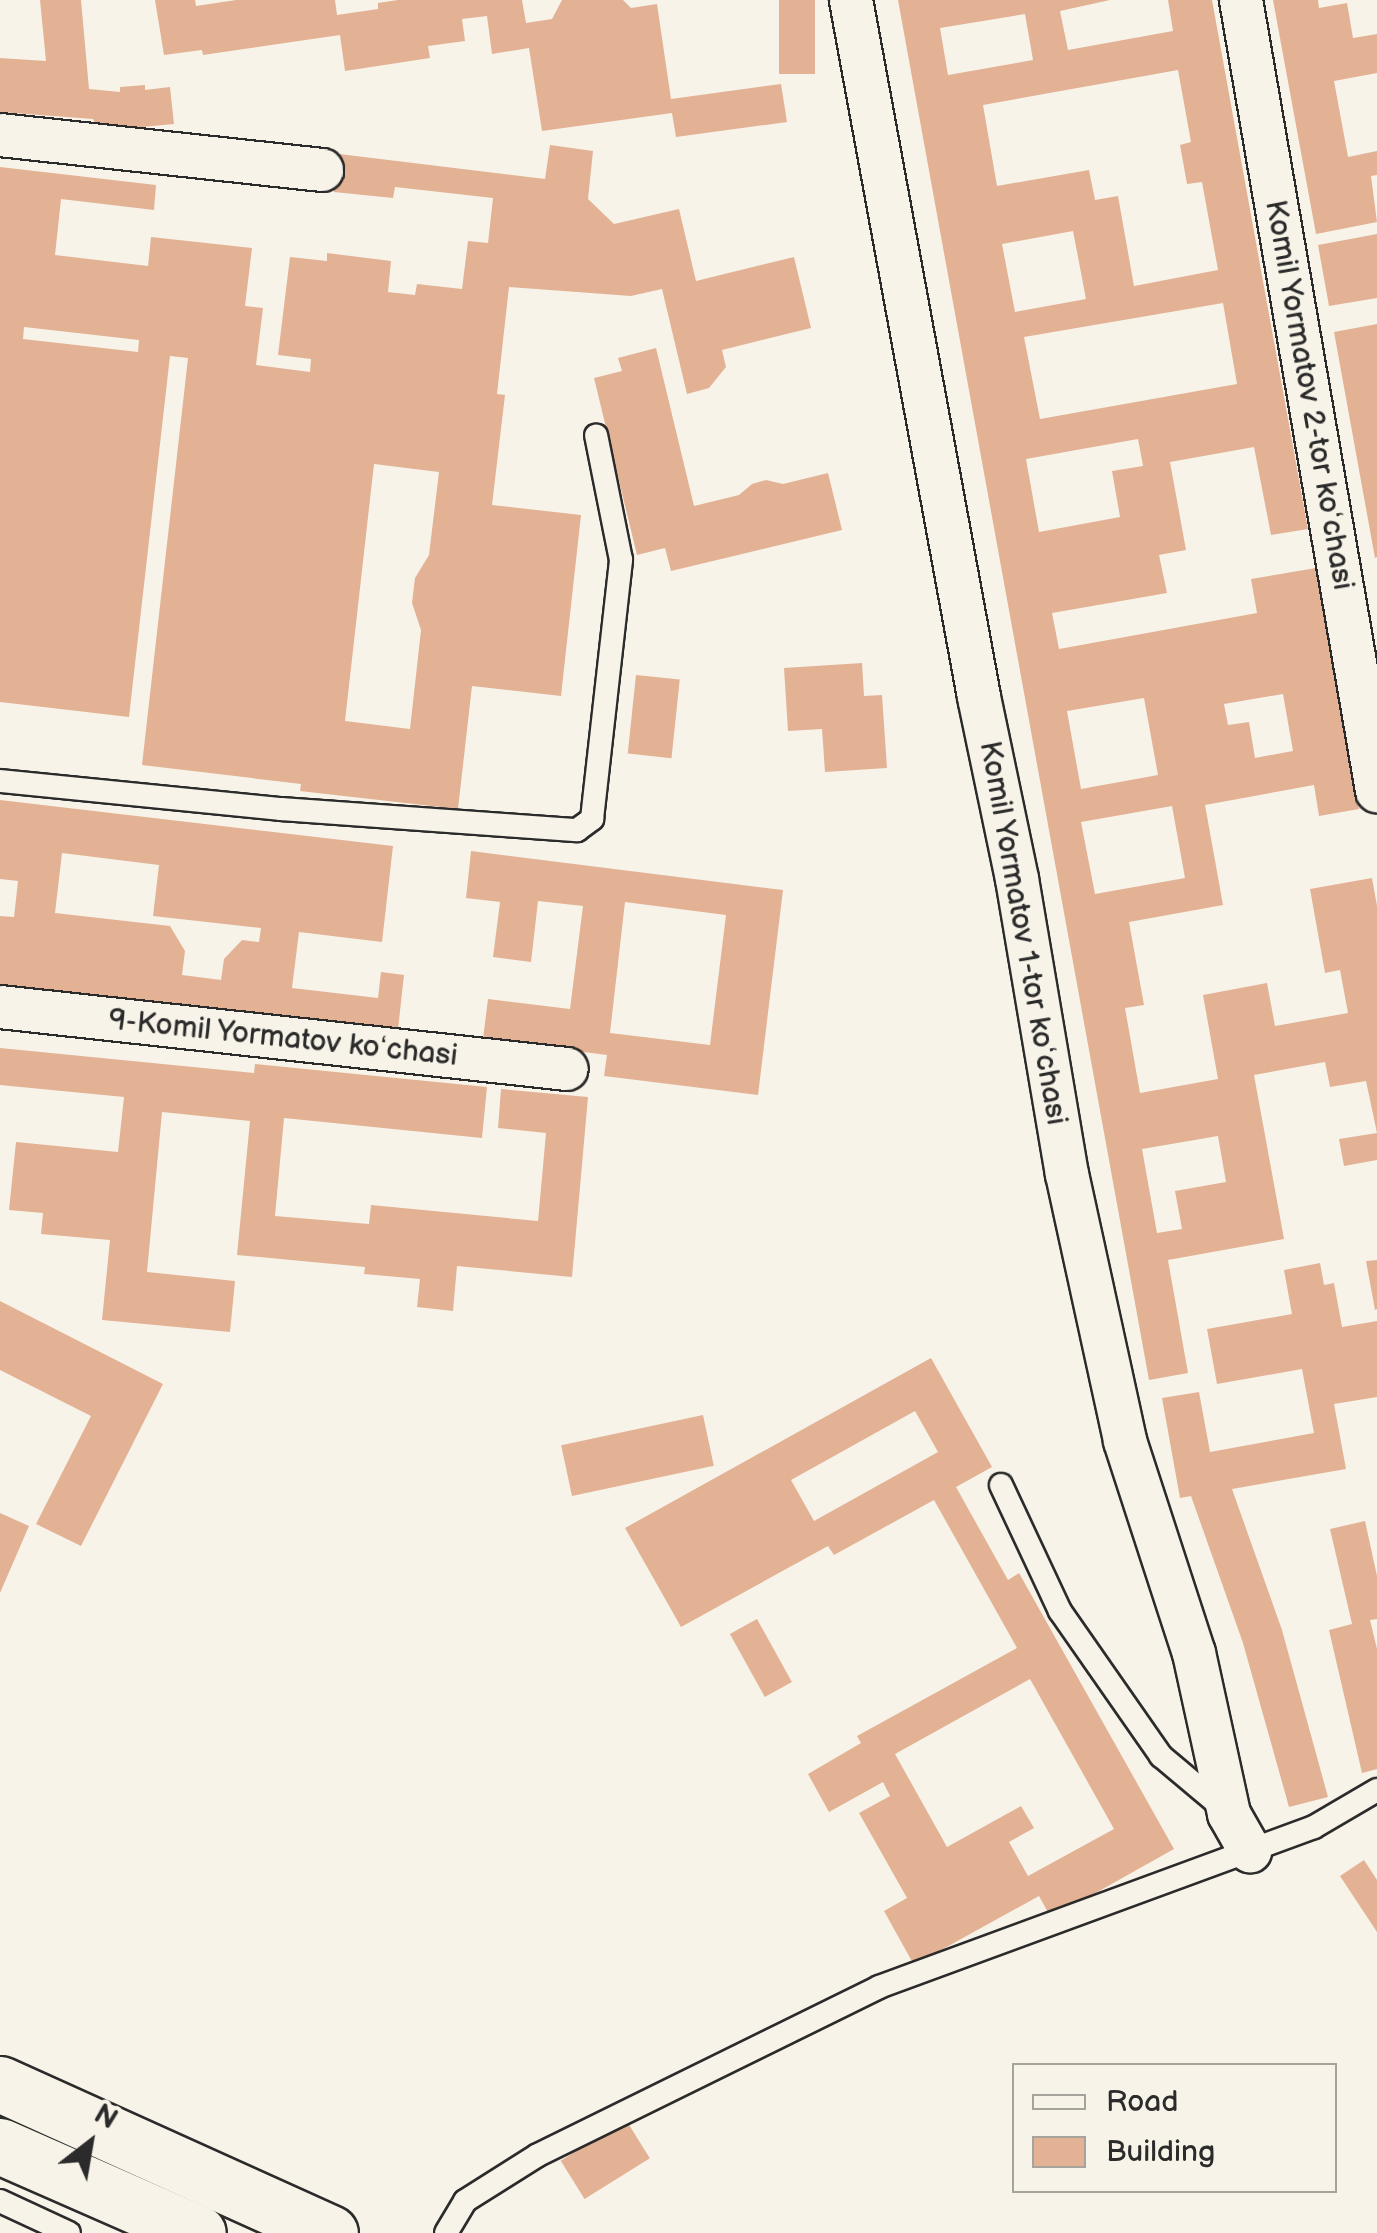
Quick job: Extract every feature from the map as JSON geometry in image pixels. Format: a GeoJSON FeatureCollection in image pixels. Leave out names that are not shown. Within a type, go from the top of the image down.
{"type":"FeatureCollection","features":[{"type":"Feature","properties":{"kind":"main road"},"geometry":{"type":"LineString","coordinates":[[0,2084],[330,2233]]}},
{"type":"Feature","properties":{"kind":"main road"},"geometry":{"type":"LineString","coordinates":[[0,2146],[198,2233]]}},
{"type":"Feature","properties":{"kind":"street","name":"Komil Yormatov 1-tor koʻchasi"},"geometry":{"type":"LineString","coordinates":[[851,0],[978,697],[1018,879],[1067,1174],[1126,1442],[1194,1653],[1229,1814],[1250,1851]]}},
{"type":"Feature","properties":{"kind":"street","name":"Komil Yormatov 2-tor koʻchasi"},"geometry":{"type":"LineString","coordinates":[[1241,0],[1377,791]]}},
{"type":"Feature","properties":{"kind":"street"},"geometry":{"type":"LineString","coordinates":[[0,135],[322,170]]}},
{"type":"Feature","properties":{"kind":"street","name":"9-Komil Yormatov koʻchasi"},"geometry":{"type":"LineString","coordinates":[[0,1008],[567,1069]]}},
{"type":"Feature","properties":{"kind":"lane"},"geometry":{"type":"LineString","coordinates":[[0,781],[280,808],[577,830],[592,818],[622,560],[596,435]]}},
{"type":"Feature","properties":{"kind":"lane"},"geometry":{"type":"LineString","coordinates":[[1002,1485],[1060,1611],[1161,1756],[1229,1814]]}},
{"type":"Feature","properties":{"kind":"lane"},"geometry":{"type":"LineString","coordinates":[[446,2233],[465,2201],[538,2155],[879,1987],[1314,1827],[1377,1790]]}},
{"type":"Feature","properties":{"kind":"lane"},"geometry":{"type":"LineString","coordinates":[[0,2200],[69,2233]]}},
{"type":"Feature","properties":{"kind":"building"},"geometry":{"type":"Polygon","coordinates":[[[40,0],[81,0],[89,89],[120,92],[120,87],[170,87],[174,124],[99,131],[93,119],[0,112],[0,58],[46,61],[40,0]]]}},
{"type":"Feature","properties":{"kind":"building"},"geometry":{"type":"Polygon","coordinates":[[[155,0],[195,0],[196,6],[236,0],[335,0],[337,15],[378,9],[378,3],[398,0],[522,0],[526,23],[552,19],[562,0],[623,0],[631,8],[657,4],[671,99],[781,84],[787,122],[676,137],[672,113],[542,131],[529,48],[492,54],[487,16],[462,19],[465,41],[428,46],[430,58],[345,71],[340,35],[203,55],[202,50],[164,55],[155,0]]]}},
{"type":"Feature","properties":{"kind":"building"},"geometry":{"type":"Polygon","coordinates":[[[779,0],[815,0],[815,74],[779,74],[779,0]]]}},
{"type":"Feature","properties":{"kind":"building"},"geometry":{"type":"Polygon","coordinates":[[[898,0],[1110,0],[1060,11],[1068,50],[1173,31],[1168,0],[1212,0],[1308,529],[1271,535],[1254,447],[1170,462],[1186,550],[1159,555],[1167,593],[1052,613],[1059,649],[1257,613],[1251,579],[1316,568],[1359,809],[1319,816],[1314,785],[1205,805],[1223,905],[1129,922],[1144,1005],[1125,1008],[1140,1093],[1218,1079],[1203,995],[1267,983],[1275,1026],[1348,1013],[1340,970],[1325,973],[1310,889],[1372,878],[1377,906],[1377,1133],[1366,1081],[1330,1087],[1325,1062],[1254,1075],[1284,1239],[1168,1260],[1188,1373],[1149,1380],[898,0]],[[1025,14],[940,28],[948,75],[1033,60],[1025,14]],[[1178,70],[983,105],[997,186],[1089,170],[1095,200],[1118,196],[1134,286],[1218,270],[1202,182],[1187,184],[1180,145],[1191,142],[1178,70]],[[1073,231],[1002,244],[1015,312],[1086,299],[1073,231]],[[1223,303],[1024,337],[1040,419],[1237,384],[1223,303]],[[1138,439],[1026,459],[1039,532],[1120,517],[1112,471],[1143,466],[1138,439]],[[1283,694],[1224,704],[1228,725],[1249,722],[1255,758],[1293,751],[1283,694]],[[1144,698],[1067,711],[1081,789],[1158,775],[1144,698]],[[1172,806],[1081,822],[1095,894],[1185,878],[1172,806]],[[1218,1136],[1142,1149],[1157,1233],[1182,1229],[1175,1191],[1226,1182],[1218,1136]]]}},
{"type":"Feature","properties":{"kind":"building"},"geometry":{"type":"Polygon","coordinates":[[[1273,0],[1318,0],[1319,8],[1347,3],[1353,38],[1377,34],[1377,73],[1334,81],[1348,157],[1377,151],[1377,175],[1371,176],[1377,222],[1316,234],[1273,0]]]}},
{"type":"Feature","properties":{"kind":"building"},"geometry":{"type":"Polygon","coordinates":[[[550,145],[593,151],[588,199],[614,224],[679,209],[696,281],[794,257],[811,328],[722,350],[726,367],[709,388],[687,394],[662,289],[631,296],[509,287],[497,394],[505,395],[492,505],[581,515],[561,696],[472,686],[458,809],[300,791],[301,784],[142,765],[188,358],[170,356],[129,717],[0,702],[0,167],[156,185],[154,210],[61,199],[55,255],[148,266],[151,237],[252,248],[245,306],[263,308],[256,365],[310,372],[311,359],[278,355],[290,257],[327,261],[327,253],[391,261],[388,292],[415,295],[417,284],[462,289],[468,241],[488,243],[493,198],[395,187],[393,198],[334,192],[339,154],[545,179],[550,145]],[[24,327],[23,339],[138,352],[139,340],[24,327]],[[374,464],[345,721],[410,729],[421,630],[412,603],[415,578],[429,555],[439,472],[374,464]]]}},
{"type":"Feature","properties":{"kind":"building"},"geometry":{"type":"Polygon","coordinates":[[[1377,234],[1377,298],[1329,306],[1318,245],[1377,234]]]}},
{"type":"Feature","properties":{"kind":"building"},"geometry":{"type":"Polygon","coordinates":[[[1377,324],[1377,557],[1375,558],[1334,332],[1377,324]]]}},
{"type":"Feature","properties":{"kind":"building"},"geometry":{"type":"Polygon","coordinates":[[[656,348],[694,506],[739,495],[752,484],[766,480],[783,484],[828,473],[842,530],[671,571],[665,548],[637,555],[594,378],[622,371],[618,358],[656,348]]]}},
{"type":"Feature","properties":{"kind":"building"},"geometry":{"type":"Polygon","coordinates":[[[862,663],[864,696],[882,695],[887,768],[825,772],[822,729],[788,731],[784,668],[862,663]]]}},
{"type":"Feature","properties":{"kind":"building"},"geometry":{"type":"Polygon","coordinates":[[[636,675],[680,680],[672,758],[628,754],[636,675]]]}},
{"type":"Feature","properties":{"kind":"building"},"geometry":{"type":"Polygon","coordinates":[[[0,800],[393,846],[382,942],[299,932],[292,988],[378,998],[381,972],[404,975],[398,1029],[375,1026],[374,1038],[0,994],[0,916],[14,917],[18,881],[0,879],[0,800]],[[62,853],[55,913],[170,926],[185,951],[182,975],[221,980],[224,959],[242,940],[259,942],[261,928],[153,916],[159,865],[62,853]]]}},
{"type":"Feature","properties":{"kind":"building"},"geometry":{"type":"Polygon","coordinates":[[[471,851],[783,890],[758,1095],[604,1076],[607,1055],[483,1039],[488,999],[570,1009],[583,906],[538,901],[531,962],[493,957],[500,902],[466,898],[471,851]],[[625,902],[610,1033],[710,1045],[726,915],[625,902]]]}},
{"type":"Feature","properties":{"kind":"building"},"geometry":{"type":"Polygon","coordinates":[[[0,1048],[254,1073],[255,1064],[487,1087],[482,1138],[284,1118],[275,1216],[369,1224],[371,1205],[538,1221],[546,1133],[498,1128],[501,1089],[588,1097],[572,1277],[457,1266],[453,1311],[417,1307],[420,1279],[364,1274],[365,1267],[237,1255],[250,1121],[162,1112],[147,1272],[235,1281],[230,1332],[102,1320],[110,1240],[41,1234],[43,1213],[9,1210],[16,1142],[118,1152],[124,1097],[0,1085],[0,1048]]]}},
{"type":"Feature","properties":{"kind":"building"},"geometry":{"type":"Polygon","coordinates":[[[1377,1133],[1377,1160],[1344,1166],[1339,1139],[1377,1133]]]}},
{"type":"Feature","properties":{"kind":"building"},"geometry":{"type":"Polygon","coordinates":[[[1377,1260],[1377,1309],[1375,1310],[1366,1261],[1377,1260]]]}},
{"type":"Feature","properties":{"kind":"building"},"geometry":{"type":"Polygon","coordinates":[[[1320,1263],[1324,1285],[1334,1283],[1342,1327],[1377,1321],[1377,1397],[1334,1404],[1346,1469],[1232,1489],[1282,1630],[1328,1797],[1289,1807],[1243,1643],[1191,1496],[1180,1498],[1162,1398],[1199,1392],[1210,1452],[1314,1433],[1302,1369],[1217,1384],[1207,1329],[1292,1314],[1284,1270],[1320,1263]]]}},
{"type":"Feature","properties":{"kind":"building"},"geometry":{"type":"Polygon","coordinates":[[[0,1301],[163,1384],[81,1546],[36,1524],[91,1416],[0,1370],[0,1301]]]}},
{"type":"Feature","properties":{"kind":"building"},"geometry":{"type":"Polygon","coordinates":[[[931,1358],[992,1467],[956,1487],[1008,1580],[1019,1573],[1174,1849],[1051,1918],[1039,1896],[914,1965],[884,1911],[907,1898],[859,1813],[890,1796],[883,1782],[829,1812],[808,1774],[861,1743],[857,1736],[1017,1648],[934,1500],[834,1555],[828,1546],[681,1627],[625,1528],[931,1358]],[[915,1411],[791,1480],[814,1521],[938,1452],[915,1411]],[[1030,1679],[895,1754],[947,1847],[1021,1806],[1034,1828],[1009,1842],[1028,1876],[1114,1829],[1030,1679]]]}},
{"type":"Feature","properties":{"kind":"building"},"geometry":{"type":"Polygon","coordinates":[[[703,1415],[714,1466],[572,1496],[561,1445],[703,1415]]]}},
{"type":"Feature","properties":{"kind":"building"},"geometry":{"type":"Polygon","coordinates":[[[0,1513],[29,1526],[0,1593],[0,1513]]]}},
{"type":"Feature","properties":{"kind":"building"},"geometry":{"type":"Polygon","coordinates":[[[1365,1521],[1377,1576],[1377,1619],[1370,1620],[1377,1649],[1377,1769],[1362,1773],[1329,1630],[1352,1624],[1330,1529],[1365,1521]]]}},
{"type":"Feature","properties":{"kind":"building"},"geometry":{"type":"Polygon","coordinates":[[[757,1619],[792,1682],[765,1697],[730,1634],[757,1619]]]}},
{"type":"Feature","properties":{"kind":"building"},"geometry":{"type":"Polygon","coordinates":[[[1364,1860],[1377,1880],[1377,1932],[1340,1876],[1364,1860]]]}},
{"type":"Feature","properties":{"kind":"building"},"geometry":{"type":"Polygon","coordinates":[[[626,2120],[650,2158],[585,2199],[561,2161],[626,2120]]]}}]}
